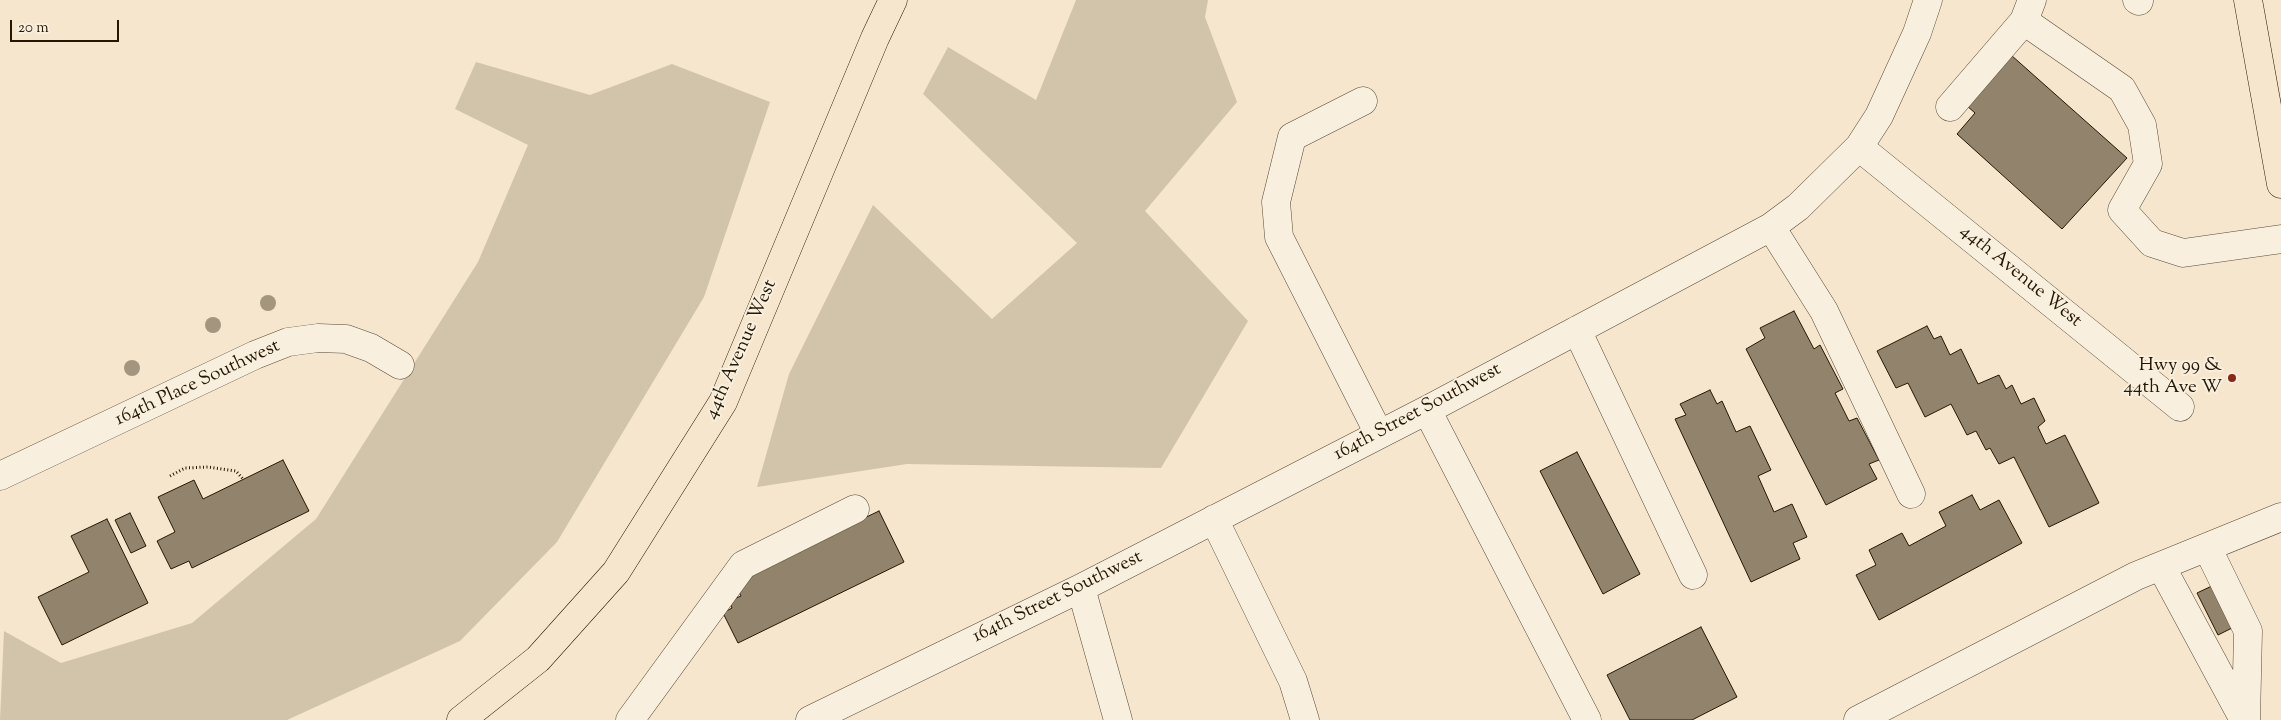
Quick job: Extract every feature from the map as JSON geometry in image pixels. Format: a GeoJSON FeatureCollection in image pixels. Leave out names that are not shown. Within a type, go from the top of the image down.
{"type":"FeatureCollection","features":[{"type":"Feature","properties":{"kind":"main road","name":"44th Avenue West"},"geometry":{"type":"LineString","coordinates":[[461,720],[538,659],[616,572],[723,402],[871,48],[893,0]]}},
{"type":"Feature","properties":{"kind":"main road"},"geometry":{"type":"LineString","coordinates":[[2248,0],[2281,184]]}},
{"type":"Feature","properties":{"kind":"street","name":"164th Street Southwest"},"geometry":{"type":"LineString","coordinates":[[810,720],[1081,588],[1427,410],[1771,228],[1798,207],[1859,147],[1879,116],[1917,33],[1928,0]]}},
{"type":"Feature","properties":{"kind":"street"},"geometry":{"type":"LineString","coordinates":[[1950,107],[2028,10],[2122,88],[2142,125],[2148,164],[2122,210],[2152,243],[2183,253],[2281,239]]}},
{"type":"Feature","properties":{"kind":"street"},"geometry":{"type":"LineString","coordinates":[[1363,101],[1292,138],[1276,202],[1278,237],[1379,434]]}},
{"type":"Feature","properties":{"kind":"street","name":"44th Avenue West"},"geometry":{"type":"LineString","coordinates":[[1859,147],[2180,406]]}},
{"type":"Feature","properties":{"kind":"street"},"geometry":{"type":"LineString","coordinates":[[1771,228],[1824,311],[1911,494]]}},
{"type":"Feature","properties":{"kind":"street"},"geometry":{"type":"LineString","coordinates":[[1577,330],[1693,575]]}},
{"type":"Feature","properties":{"kind":"street","name":"164th Place Southwest"},"geometry":{"type":"LineString","coordinates":[[0,476],[247,359],[288,342],[318,338],[346,339],[371,348],[400,365]]}},
{"type":"Feature","properties":{"kind":"street"},"geometry":{"type":"LineString","coordinates":[[1427,410],[1587,720]]}},
{"type":"Feature","properties":{"kind":"street"},"geometry":{"type":"LineString","coordinates":[[630,720],[743,565],[855,509]]}},
{"type":"Feature","properties":{"kind":"street"},"geometry":{"type":"LineString","coordinates":[[1858,720],[2064,612],[2162,566],[2281,517]]}},
{"type":"Feature","properties":{"kind":"street"},"geometry":{"type":"LineString","coordinates":[[1214,519],[1293,681],[1305,720]]}},
{"type":"Feature","properties":{"kind":"street"},"geometry":{"type":"LineString","coordinates":[[2207,547],[2248,631],[2245,720]]}},
{"type":"Feature","properties":{"kind":"street"},"geometry":{"type":"LineString","coordinates":[[2162,566],[2245,720]]}},
{"type":"Feature","properties":{"kind":"street"},"geometry":{"type":"LineString","coordinates":[[1081,588],[1118,720]]}},
{"type":"Feature","properties":{"kind":"path"},"geometry":{"type":"LineString","coordinates":[[170,476],[185,468],[208,467],[236,471],[243,479]]}},
{"type":"Feature","properties":{"kind":"shaded area"},"geometry":{"type":"Polygon","coordinates":[[[1076,0],[1208,0],[1205,17],[1237,102],[1145,211],[1248,321],[1161,468],[907,464],[757,487],[789,374],[873,205],[992,319],[1077,243],[923,94],[948,47],[1036,100],[1076,0]]]}},
{"type":"Feature","properties":{"kind":"shaded area"},"geometry":{"type":"Polygon","coordinates":[[[476,62],[590,95],[672,64],[770,102],[704,297],[557,542],[460,641],[287,720],[0,720],[4,631],[61,663],[192,623],[316,519],[478,262],[528,145],[455,109],[476,62]]]}},
{"type":"Feature","properties":{"kind":"building"},"geometry":{"type":"Polygon","coordinates":[[[2011,55],[2127,158],[2062,229],[1957,134],[1975,113],[1966,105],[2011,55]]]}},
{"type":"Feature","properties":{"kind":"building"},"geometry":{"type":"Polygon","coordinates":[[[1794,311],[1814,349],[1820,345],[1843,389],[1835,393],[1849,421],[1857,418],[1879,460],[1869,464],[1877,479],[1826,505],[1746,349],[1765,338],[1760,328],[1794,311]]]}},
{"type":"Feature","properties":{"kind":"building"},"geometry":{"type":"Polygon","coordinates":[[[1927,326],[1934,339],[1941,336],[1950,355],[1961,349],[1978,384],[1999,375],[2006,389],[2012,385],[2021,404],[2034,398],[2045,421],[2038,427],[2046,444],[2065,435],[2099,503],[2049,527],[2014,457],[1999,464],[1990,448],[1986,450],[1976,431],[1967,435],[1951,404],[1925,417],[1908,383],[1896,388],[1877,351],[1927,326]]]}},
{"type":"Feature","properties":{"kind":"building"},"geometry":{"type":"Polygon","coordinates":[[[1710,390],[1717,404],[1722,401],[1736,432],[1750,426],[1771,470],[1758,476],[1774,512],[1792,504],[1807,537],[1793,543],[1800,559],[1751,582],[1675,419],[1686,415],[1680,404],[1710,390]]]}},
{"type":"Feature","properties":{"kind":"building"},"geometry":{"type":"Polygon","coordinates":[[[1577,452],[1640,574],[1603,594],[1540,471],[1577,452]]]}},
{"type":"Feature","properties":{"kind":"building"},"geometry":{"type":"Polygon","coordinates":[[[283,460],[309,511],[192,568],[189,561],[171,569],[157,541],[175,532],[158,497],[194,480],[203,499],[283,460]]]}},
{"type":"Feature","properties":{"kind":"building"},"geometry":{"type":"Polygon","coordinates":[[[1972,495],[1980,510],[1999,500],[2022,543],[1879,620],[1856,575],[1876,565],[1869,550],[1902,533],[1909,546],[1946,526],[1939,512],[1972,495]]]}},
{"type":"Feature","properties":{"kind":"building"},"geometry":{"type":"Polygon","coordinates":[[[879,511],[904,562],[738,643],[723,613],[732,608],[729,601],[741,596],[733,581],[879,511]]]}},
{"type":"Feature","properties":{"kind":"building"},"geometry":{"type":"Polygon","coordinates":[[[130,513],[146,546],[131,553],[115,520],[130,513]]]}},
{"type":"Feature","properties":{"kind":"building"},"geometry":{"type":"Polygon","coordinates":[[[107,519],[148,603],[62,645],[38,597],[89,572],[71,536],[107,519]]]}},
{"type":"Feature","properties":{"kind":"building"},"geometry":{"type":"Polygon","coordinates":[[[2216,584],[2236,626],[2218,635],[2197,593],[2216,584]]]}},
{"type":"Feature","properties":{"kind":"building"},"geometry":{"type":"Polygon","coordinates":[[[1701,627],[1737,697],[1692,720],[1630,720],[1607,675],[1701,627]]]}},
{"type":"Feature","properties":{"kind":"place","name":"Hwy 99 & 44th Ave W"},"geometry":{"type":"Point","coordinates":[2232,378]}}]}
